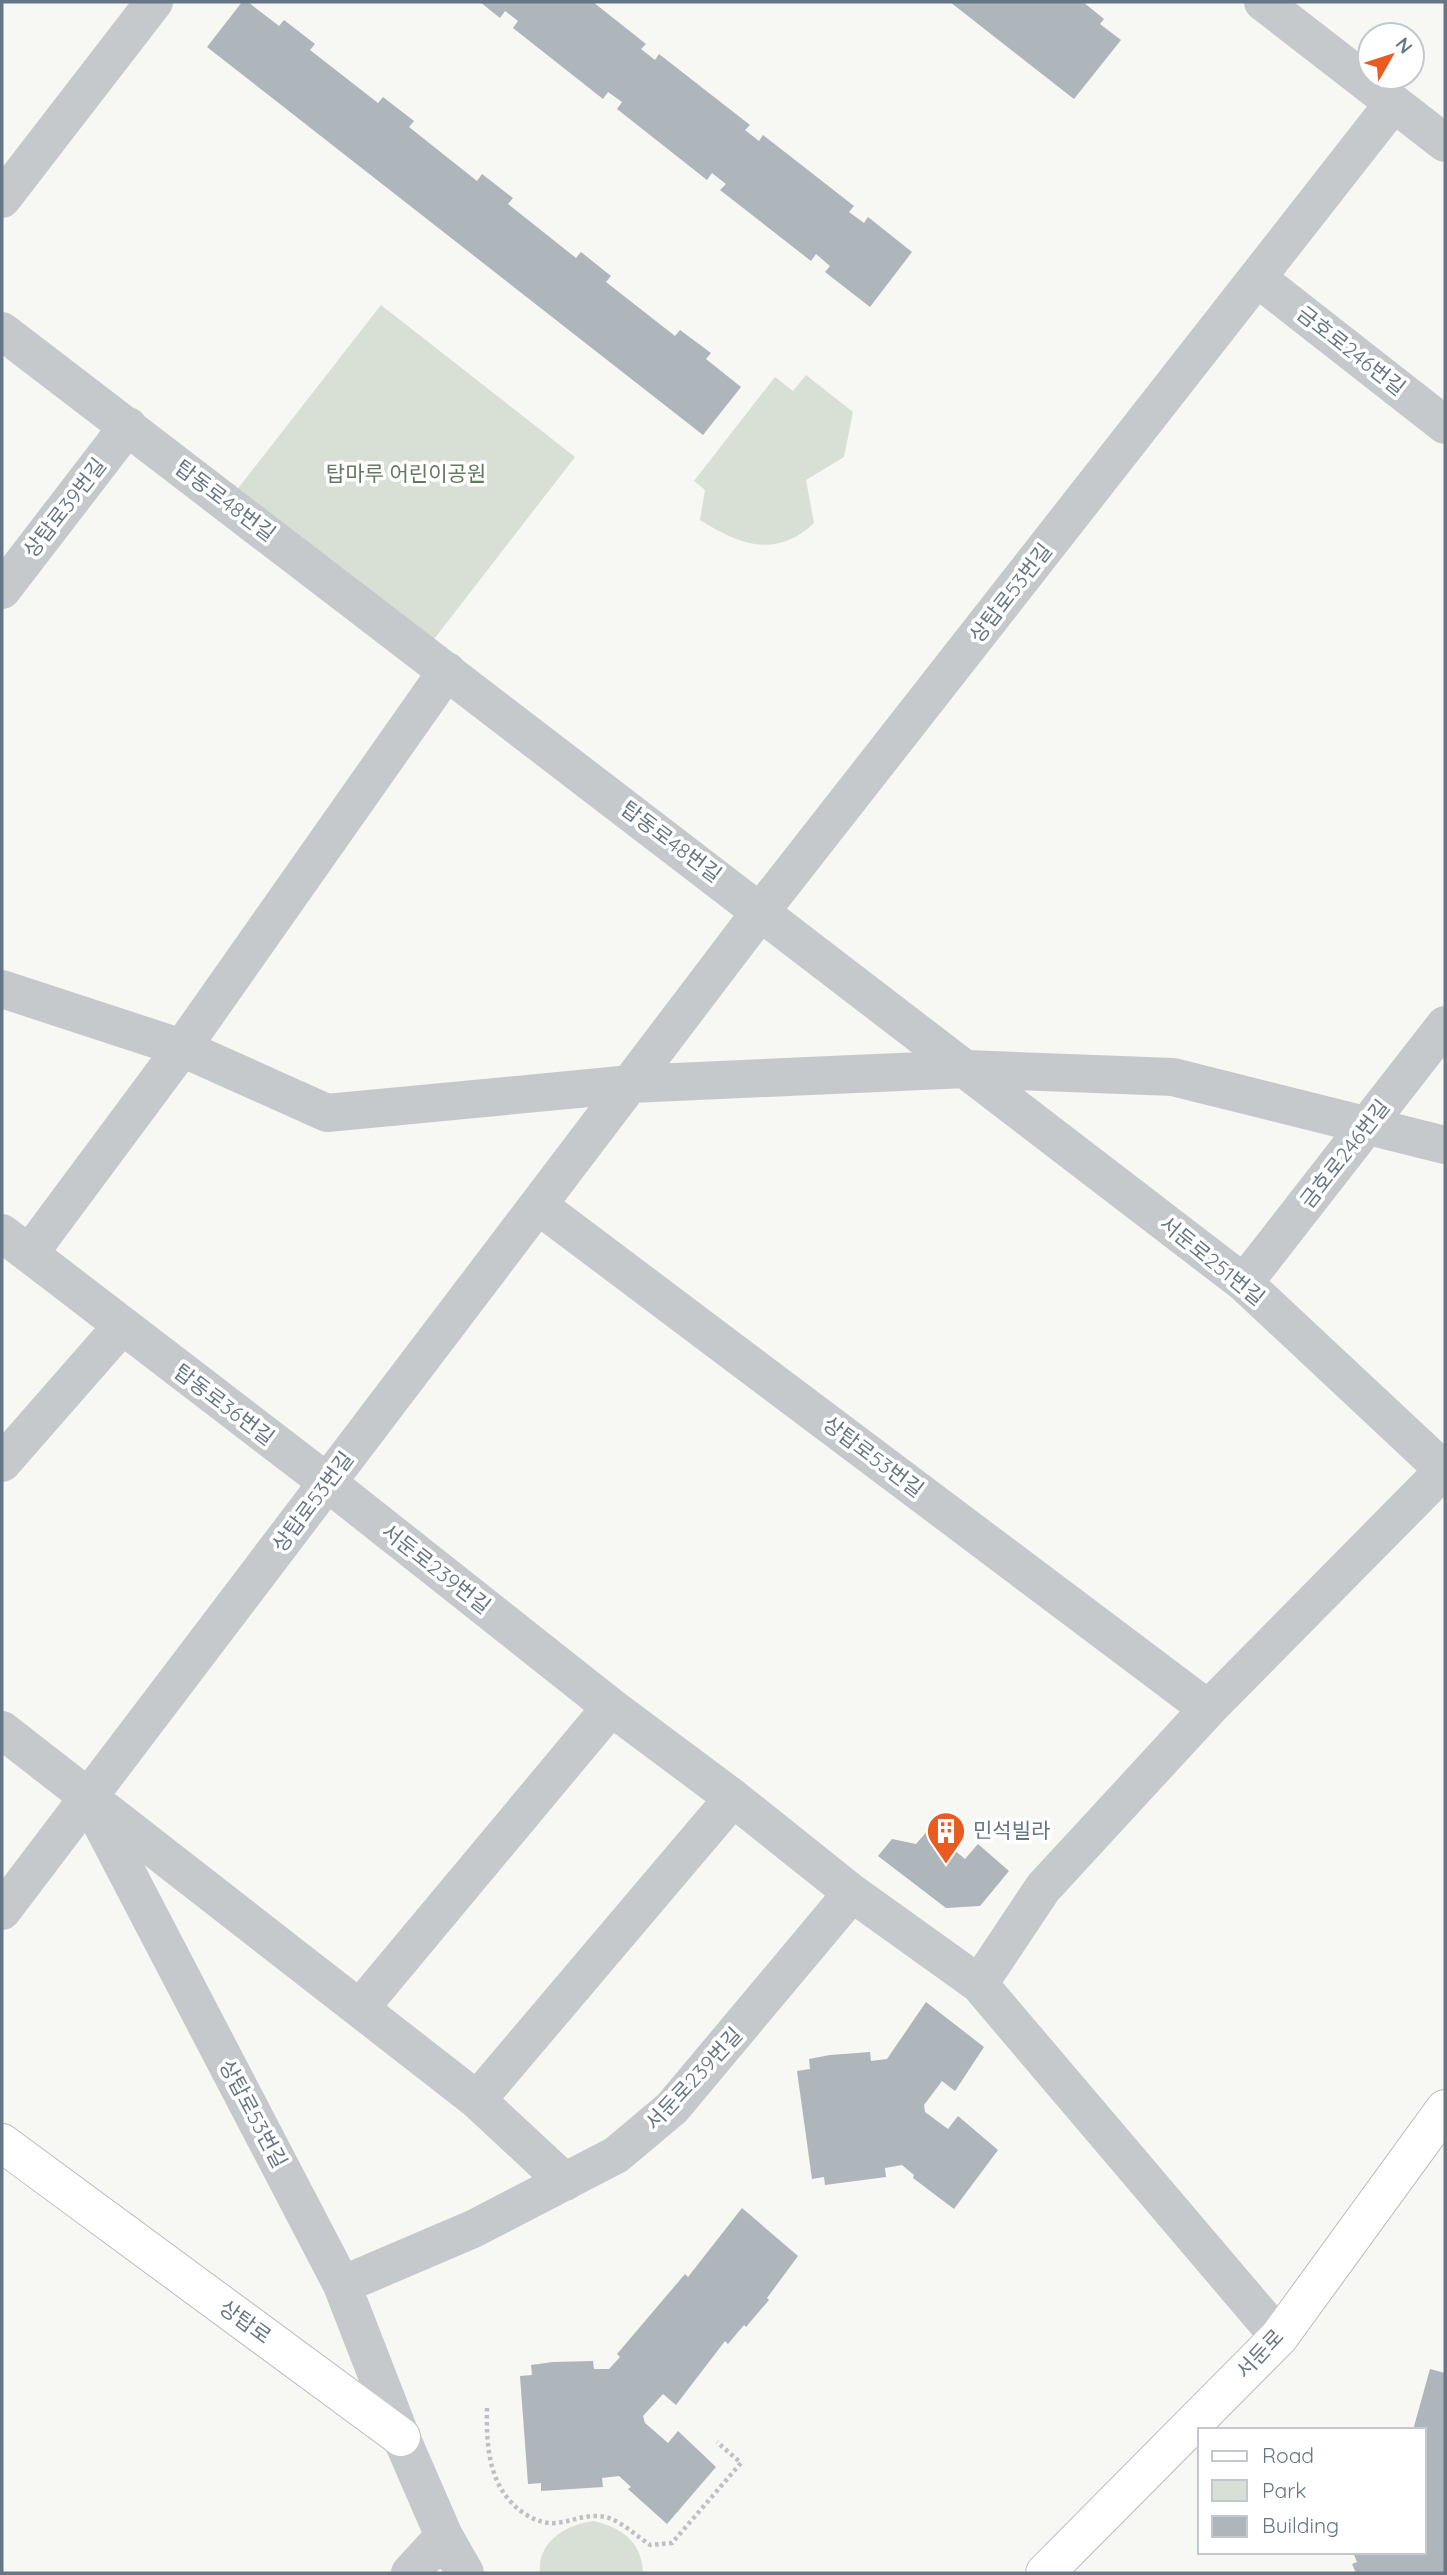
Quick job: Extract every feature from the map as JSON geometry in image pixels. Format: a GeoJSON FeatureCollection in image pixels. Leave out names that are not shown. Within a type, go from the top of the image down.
{"type":"FeatureCollection","features":[{"type":"Feature","properties":{"kind":"street"},"geometry":{"type":"LineString","coordinates":[[2,199],[154,2]]}},
{"type":"Feature","properties":{"kind":"street"},"geometry":{"type":"LineString","coordinates":[[1263,2],[1445,143]]}},
{"type":"Feature","properties":{"kind":"street","name":"상탑로53번길"},"geometry":{"type":"LineString","coordinates":[[2,1912],[761,911],[1394,104]]}},
{"type":"Feature","properties":{"kind":"street","name":"금호로246번길"},"geometry":{"type":"LineString","coordinates":[[1257,278],[1445,425]]}},
{"type":"Feature","properties":{"kind":"street","name":"탑동로48번길"},"geometry":{"type":"LineString","coordinates":[[2,331],[761,911]]}},
{"type":"Feature","properties":{"kind":"street","name":"상탑로39번길"},"geometry":{"type":"LineString","coordinates":[[2,590],[128,426]]}},
{"type":"Feature","properties":{"kind":"street"},"geometry":{"type":"LineString","coordinates":[[182,1048],[447,671]]}},
{"type":"Feature","properties":{"kind":"street","name":"서둔로251번길"},"geometry":{"type":"LineString","coordinates":[[761,911],[1244,1283],[1445,1470],[1208,1709]]}},
{"type":"Feature","properties":{"kind":"street"},"geometry":{"type":"LineString","coordinates":[[2,989],[182,1048],[327,1113],[631,1084],[966,1069],[1173,1077],[1445,1145]]}},
{"type":"Feature","properties":{"kind":"street","name":"금호로246번길"},"geometry":{"type":"LineString","coordinates":[[1244,1283],[1445,1025]]}},
{"type":"Feature","properties":{"kind":"street","name":"탑동로36번길"},"geometry":{"type":"LineString","coordinates":[[182,1048],[15,1243],[121,1327],[328,1483]]}},
{"type":"Feature","properties":{"kind":"street","name":"상탑로53번길"},"geometry":{"type":"LineString","coordinates":[[538,1206],[1208,1709]]}},
{"type":"Feature","properties":{"kind":"street"},"geometry":{"type":"LineString","coordinates":[[2,1463],[121,1327]]}},
{"type":"Feature","properties":{"kind":"street","name":"서둔로239번길"},"geometry":{"type":"LineString","coordinates":[[328,1483],[852,1893],[979,1984],[1279,2337]]}},
{"type":"Feature","properties":{"kind":"street"},"geometry":{"type":"LineString","coordinates":[[360,2008],[611,1707]]}},
{"type":"Feature","properties":{"kind":"street"},"geometry":{"type":"LineString","coordinates":[[979,1984],[1043,1888],[1208,1709]]}},
{"type":"Feature","properties":{"kind":"street","name":"상탑로53번길"},"geometry":{"type":"LineString","coordinates":[[2,1730],[477,2100],[565,2182]]}},
{"type":"Feature","properties":{"kind":"street","name":"상탑로53번길"},"geometry":{"type":"LineString","coordinates":[[88,1798],[342,2285],[401,2437]]}},
{"type":"Feature","properties":{"kind":"street"},"geometry":{"type":"LineString","coordinates":[[477,2100],[733,1798]]}},
{"type":"Feature","properties":{"kind":"street","name":"서둔로239번길"},"geometry":{"type":"LineString","coordinates":[[342,2285],[473,2229],[565,2182],[616,2155],[659,2122],[764,2002],[852,1893]]}},
{"type":"Feature","properties":{"kind":"street","name":"서둔로"},"geometry":{"type":"LineString","coordinates":[[1045,2573],[1279,2337],[1445,2109]]}},
{"type":"Feature","properties":{"kind":"street","name":"상탑로"},"geometry":{"type":"LineString","coordinates":[[2,2143],[401,2437]]}},
{"type":"Feature","properties":{"kind":"street"},"geometry":{"type":"LineString","coordinates":[[401,2437],[444,2536],[466,2573]]}},
{"type":"Feature","properties":{"kind":"street"},"geometry":{"type":"LineString","coordinates":[[410,2573],[444,2536]]}},
{"type":"Feature","properties":{"kind":"path"},"geometry":{"type":"LineString","coordinates":[[487,2407],[493,2474],[499,2490],[513,2505],[536,2521],[547,2523],[591,2515],[611,2518],[650,2545],[672,2543],[741,2463],[716,2442]]}},
{"type":"Feature","properties":{"kind":"green space","name":"탑마루 어린이공원"},"geometry":{"type":"Polygon","coordinates":[[[381,305],[575,457],[431,643],[236,491],[381,305]]]}},
{"type":"Feature","properties":{"kind":"green space"},"geometry":{"type":"Polygon","coordinates":[[[806,375],[853,412],[844,457],[806,480],[814,523],[786,541],[758,544],[729,536],[700,520],[705,490],[694,481],[775,377],[793,391],[806,375]]]}},
{"type":"Feature","properties":{"kind":"green space"},"geometry":{"type":"Polygon","coordinates":[[[594,2521],[622,2532],[629,2538],[639,2553],[643,2573],[540,2573],[543,2552],[556,2536],[574,2526],[594,2521]]]}},
{"type":"Feature","properties":{"kind":"building"},"geometry":{"type":"Polygon","coordinates":[[[242,2],[248,2],[279,26],[284,20],[315,44],[310,50],[378,103],[383,97],[414,121],[409,127],[477,181],[482,174],[513,198],[508,204],[576,258],[581,252],[611,276],[606,282],[675,336],[680,330],[711,353],[706,359],[741,387],[703,435],[207,47],[242,2]]]}},
{"type":"Feature","properties":{"kind":"building"},"geometry":{"type":"Polygon","coordinates":[[[480,2],[593,2],[646,44],[641,49],[655,60],[659,54],[750,125],[745,130],[759,141],[763,135],[854,206],[849,212],[864,223],[868,217],[912,252],[870,307],[825,272],[830,266],[816,254],[811,261],[720,190],[726,184],[712,173],[707,180],[617,109],[622,102],[608,92],[603,99],[513,28],[518,21],[505,11],[500,18],[480,2]]]}},
{"type":"Feature","properties":{"kind":"building"},"geometry":{"type":"Polygon","coordinates":[[[950,2],[1083,2],[1104,19],[1100,24],[1121,40],[1074,99],[950,2]]]}},
{"type":"Feature","properties":{"kind":"building","name":"민석빌라"},"geometry":{"type":"Polygon","coordinates":[[[929,1829],[965,1859],[978,1844],[1009,1871],[980,1906],[946,1908],[878,1856],[892,1839],[916,1844],[929,1829]]]}},
{"type":"Feature","properties":{"kind":"building"},"geometry":{"type":"Polygon","coordinates":[[[926,2002],[984,2047],[955,2091],[942,2081],[924,2105],[925,2112],[948,2129],[958,2116],[998,2150],[954,2209],[913,2178],[914,2175],[902,2165],[885,2168],[886,2177],[825,2185],[824,2177],[812,2179],[797,2071],[810,2069],[809,2059],[830,2055],[870,2052],[871,2061],[887,2059],[926,2002]]]}},
{"type":"Feature","properties":{"kind":"building"},"geometry":{"type":"Polygon","coordinates":[[[742,2208],[798,2256],[767,2298],[769,2300],[728,2344],[725,2341],[676,2405],[663,2394],[643,2416],[645,2423],[668,2443],[678,2431],[716,2467],[667,2524],[628,2489],[631,2487],[619,2476],[602,2478],[603,2487],[541,2491],[541,2483],[528,2484],[520,2376],[532,2375],[531,2365],[553,2362],[593,2361],[594,2369],[609,2369],[620,2357],[617,2354],[685,2274],[688,2277],[742,2208]]]}},
{"type":"Feature","properties":{"kind":"building"},"geometry":{"type":"Polygon","coordinates":[[[1430,2369],[1445,2373],[1445,2573],[1356,2573],[1352,2564],[1357,2562],[1354,2554],[1426,2554],[1426,2428],[1414,2428],[1430,2369]]]}},
{"type":"Feature","properties":{"kind":"place","name":"민석빌라"},"geometry":{"type":"Point","coordinates":[946,1865]}}]}
